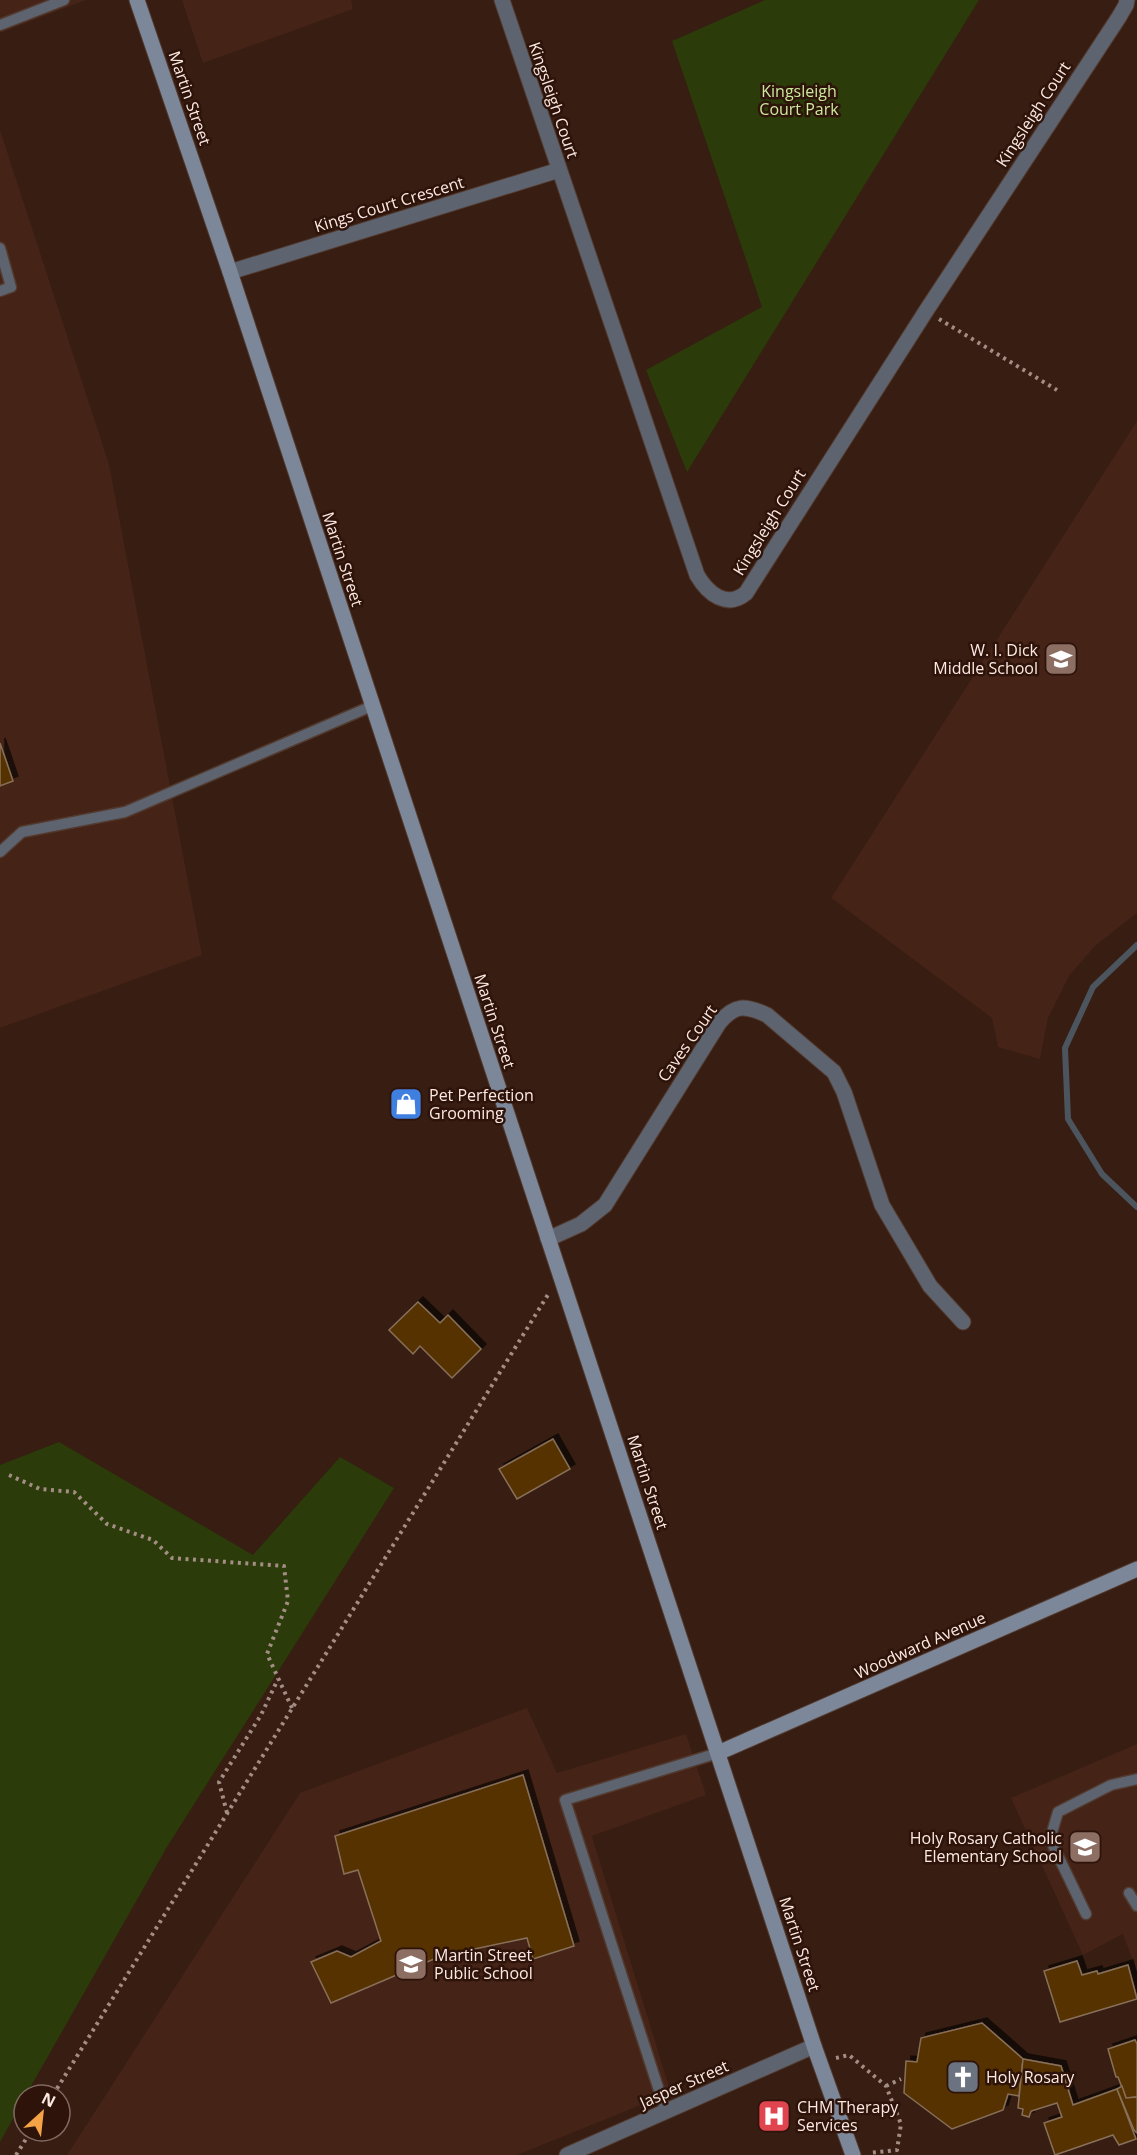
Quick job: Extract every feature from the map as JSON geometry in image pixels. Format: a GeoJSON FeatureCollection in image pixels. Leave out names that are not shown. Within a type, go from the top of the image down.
{"type":"FeatureCollection","features":[{"type":"Feature","properties":{"kind":"street","name":"Martin Street"},"geometry":{"type":"LineString","coordinates":[[137,0],[230,272],[817,2053],[853,2155]]}},
{"type":"Feature","properties":{"kind":"street","name":"Kingsleigh Court"},"geometry":{"type":"LineString","coordinates":[[502,0],[697,575],[706,588],[722,599],[736,600],[746,593],[1127,0]]}},
{"type":"Feature","properties":{"kind":"street","name":"Kings Court Crescent"},"geometry":{"type":"LineString","coordinates":[[230,272],[559,170]]}},
{"type":"Feature","properties":{"kind":"street","name":"Caves Court"},"geometry":{"type":"LineString","coordinates":[[548,1239],[581,1224],[605,1205],[719,1023],[729,1012],[741,1008],[755,1009],[768,1015],[834,1072],[844,1092],[882,1205],[930,1286],[963,1322]]}},
{"type":"Feature","properties":{"kind":"street","name":"Woodward Avenue"},"geometry":{"type":"LineString","coordinates":[[718,1753],[1137,1569]]}},
{"type":"Feature","properties":{"kind":"street","name":"Jasper Street"},"geometry":{"type":"LineString","coordinates":[[567,2155],[666,2112],[817,2053]]}},
{"type":"Feature","properties":{"kind":"lane"},"geometry":{"type":"LineString","coordinates":[[0,25],[64,0]]}},
{"type":"Feature","properties":{"kind":"lane"},"geometry":{"type":"LineString","coordinates":[[0,248],[11,287],[0,291]]}},
{"type":"Feature","properties":{"kind":"lane"},"geometry":{"type":"LineString","coordinates":[[0,852],[22,832],[125,812],[372,706]]}},
{"type":"Feature","properties":{"kind":"lane"},"geometry":{"type":"LineString","coordinates":[[666,2112],[565,1800],[718,1753]]}},
{"type":"Feature","properties":{"kind":"lane"},"geometry":{"type":"LineString","coordinates":[[1086,1914],[1050,1839],[1058,1812],[1111,1785],[1137,1779]]}},
{"type":"Feature","properties":{"kind":"lane"},"geometry":{"type":"LineString","coordinates":[[1129,1893],[1137,1906]]}},
{"type":"Feature","properties":{"kind":"path"},"geometry":{"type":"LineString","coordinates":[[926,310],[1057,390]]}},
{"type":"Feature","properties":{"kind":"path"},"geometry":{"type":"LineString","coordinates":[[60,2083],[560,1274]]}},
{"type":"Feature","properties":{"kind":"path"},"geometry":{"type":"LineString","coordinates":[[9,1475],[40,1489],[74,1492],[107,1524],[153,1540],[172,1558],[284,1566],[288,1601],[267,1654],[292,1708]]}},
{"type":"Feature","properties":{"kind":"path"},"geometry":{"type":"LineString","coordinates":[[227,1813],[219,1782],[261,1715],[278,1679]]}},
{"type":"Feature","properties":{"kind":"path"},"geometry":{"type":"LineString","coordinates":[[817,2053],[849,2055],[886,2086],[901,2124],[897,2150],[853,2155]]}},
{"type":"Feature","properties":{"kind":"path"},"geometry":{"type":"LineString","coordinates":[[886,2086],[901,2079]]}},
{"type":"Feature","properties":{"kind":"shaded area"},"geometry":{"type":"Polygon","coordinates":[[[0,0],[86,0],[0,33],[0,0]]]}},
{"type":"Feature","properties":{"kind":"shaded area"},"geometry":{"type":"Polygon","coordinates":[[[182,0],[351,0],[353,9],[203,63],[182,0]]]}},
{"type":"Feature","properties":{"kind":"shaded area"},"geometry":{"type":"Polygon","coordinates":[[[0,130],[109,464],[202,955],[0,1028],[0,130]]]}},
{"type":"Feature","properties":{"kind":"shaded area","name":"W. I. Dick Middle School"},"geometry":{"type":"Polygon","coordinates":[[[1137,421],[1137,913],[1095,946],[1069,976],[1048,1018],[1040,1059],[998,1047],[992,1018],[831,898],[1137,421]]]}},
{"type":"Feature","properties":{"kind":"shaded area","name":"Martin Street Public School"},"geometry":{"type":"Polygon","coordinates":[[[527,1708],[557,1773],[686,1734],[706,1795],[592,1836],[671,2093],[517,2155],[67,2155],[300,1793],[527,1708]]]}},
{"type":"Feature","properties":{"kind":"shaded area","name":"Holy Rosary Catholic Elementary School"},"geometry":{"type":"Polygon","coordinates":[[[1137,1744],[1137,1972],[1123,1934],[1083,1955],[1011,1798],[1137,1744]]]}},
{"type":"Feature","properties":{"kind":"green space","name":"Kingsleigh Court Park"},"geometry":{"type":"Polygon","coordinates":[[[765,0],[979,0],[687,472],[646,370],[762,307],[672,41],[765,0]]]}},
{"type":"Feature","properties":{"kind":"green space"},"geometry":{"type":"Polygon","coordinates":[[[59,1442],[253,1555],[340,1457],[394,1488],[167,1847],[33,2083],[12,2083],[12,2120],[0,2142],[0,1465],[59,1442]]]}},
{"type":"Feature","properties":{"kind":"building"},"geometry":{"type":"Polygon","coordinates":[[[0,743],[13,781],[0,786],[0,743]]]}},
{"type":"Feature","properties":{"kind":"building"},"geometry":{"type":"Polygon","coordinates":[[[418,1302],[440,1323],[448,1315],[481,1349],[452,1378],[420,1346],[413,1354],[389,1330],[418,1302]]]}},
{"type":"Feature","properties":{"kind":"building"},"geometry":{"type":"Polygon","coordinates":[[[553,1439],[570,1469],[517,1499],[499,1469],[553,1439]]]}},
{"type":"Feature","properties":{"kind":"building"},"geometry":{"type":"Polygon","coordinates":[[[523,1775],[574,1946],[533,1959],[527,1938],[441,1956],[331,2003],[311,1962],[337,1951],[351,1957],[381,1941],[358,1870],[344,1874],[335,1836],[523,1775]]]}},
{"type":"Feature","properties":{"kind":"building"},"geometry":{"type":"Polygon","coordinates":[[[1077,1961],[1082,1975],[1097,1971],[1098,1974],[1128,1965],[1137,1999],[1060,2022],[1044,1971],[1077,1961]]]}},
{"type":"Feature","properties":{"kind":"building","name":"Holy Rosary"},"geometry":{"type":"Polygon","coordinates":[[[982,2023],[1023,2059],[1019,2096],[1008,2094],[1003,2110],[952,2129],[904,2093],[906,2061],[917,2062],[921,2038],[982,2023]]]}},
{"type":"Feature","properties":{"kind":"building"},"geometry":{"type":"Polygon","coordinates":[[[1135,2040],[1137,2044],[1137,2097],[1126,2098],[1118,2077],[1116,2077],[1108,2049],[1135,2040]]]}},
{"type":"Feature","properties":{"kind":"building"},"geometry":{"type":"Polygon","coordinates":[[[1023,2059],[1061,2066],[1073,2105],[1117,2089],[1136,2139],[1119,2145],[1113,2135],[1055,2155],[1044,2123],[1062,2117],[1057,2103],[1031,2111],[1029,2117],[1022,2115],[1023,2109],[1018,2108],[1023,2059]]]}},
{"type":"Feature","properties":{"kind":"building"},"geometry":{"type":"Polygon","coordinates":[[[1122,2086],[1126,2098],[1137,2097],[1137,2133],[1117,2089],[1122,2086]]]}},
{"type":"Feature","properties":{"kind":"waterway"},"geometry":{"type":"LineString","coordinates":[[1137,945],[1093,987],[1065,1048],[1068,1119],[1102,1174],[1137,1207]]}},
{"type":"Feature","properties":{"kind":"place","name":"W. I. Dick Middle School"},"geometry":{"type":"Point","coordinates":[1061,659]}},
{"type":"Feature","properties":{"kind":"place","name":"Pet Perfection Grooming"},"geometry":{"type":"Point","coordinates":[406,1104]}},
{"type":"Feature","properties":{"kind":"place","name":"Holy Rosary Catholic Elementary School"},"geometry":{"type":"Point","coordinates":[1085,1847]}},
{"type":"Feature","properties":{"kind":"place","name":"Martin Street Public School"},"geometry":{"type":"Point","coordinates":[411,1964]}},
{"type":"Feature","properties":{"kind":"place","name":"Holy Rosary"},"geometry":{"type":"Point","coordinates":[963,2077]}},
{"type":"Feature","properties":{"kind":"place","name":"CHM Therapy Services"},"geometry":{"type":"Point","coordinates":[774,2116]}}]}
